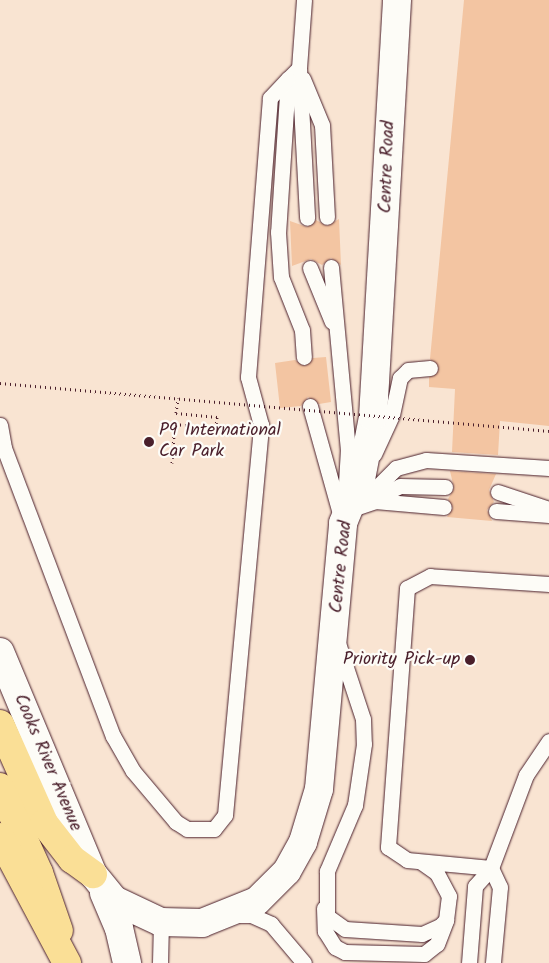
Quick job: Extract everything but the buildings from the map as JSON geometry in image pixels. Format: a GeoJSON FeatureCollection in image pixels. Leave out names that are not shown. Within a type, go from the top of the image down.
{"type":"FeatureCollection","features":[{"type":"Feature","properties":{"kind":"main road"},"geometry":{"type":"LineString","coordinates":[[0,724],[44,823],[72,858],[97,881]]}},
{"type":"Feature","properties":{"kind":"main road"},"geometry":{"type":"LineString","coordinates":[[0,787],[39,873],[69,963]]}},
{"type":"Feature","properties":{"kind":"main road"},"geometry":{"type":"LineString","coordinates":[[0,836],[69,963]]}},
{"type":"Feature","properties":{"kind":"street","name":"Centre Road"},"geometry":{"type":"LineString","coordinates":[[97,881],[130,911],[161,922],[202,923],[232,915],[273,888],[303,842],[319,790],[335,635],[356,503],[374,417],[384,289],[397,0]]}},
{"type":"Feature","properties":{"kind":"street","name":"Cooks River Avenue"},"geometry":{"type":"LineString","coordinates":[[0,652],[97,881],[119,928],[127,963]]}},
{"type":"Feature","properties":{"kind":"lane"},"geometry":{"type":"LineString","coordinates":[[303,0],[293,73],[280,261],[302,330],[304,357]]}},
{"type":"Feature","properties":{"kind":"lane"},"geometry":{"type":"LineString","coordinates":[[293,73],[322,125],[328,217]]}},
{"type":"Feature","properties":{"kind":"lane"},"geometry":{"type":"LineString","coordinates":[[293,73],[307,218]]}},
{"type":"Feature","properties":{"kind":"lane"},"geometry":{"type":"LineString","coordinates":[[0,425],[4,448],[113,736],[134,771],[176,822],[187,829],[214,829],[225,815],[261,425],[248,377],[270,98],[293,73]]}},
{"type":"Feature","properties":{"kind":"lane"},"geometry":{"type":"LineString","coordinates":[[331,266],[348,449],[356,503]]}},
{"type":"Feature","properties":{"kind":"lane"},"geometry":{"type":"LineString","coordinates":[[310,268],[337,338]]}},
{"type":"Feature","properties":{"kind":"lane"},"geometry":{"type":"LineString","coordinates":[[356,503],[389,423],[400,378],[408,370],[430,368]]}},
{"type":"Feature","properties":{"kind":"lane"},"geometry":{"type":"LineString","coordinates":[[310,406],[356,503]]}},
{"type":"Feature","properties":{"kind":"lane"},"geometry":{"type":"LineString","coordinates":[[356,503],[385,476],[411,463],[437,459],[549,468]]}},
{"type":"Feature","properties":{"kind":"lane"},"geometry":{"type":"LineString","coordinates":[[511,465],[549,479]]}},
{"type":"Feature","properties":{"kind":"lane"},"geometry":{"type":"LineString","coordinates":[[356,503],[400,486],[445,487]]}},
{"type":"Feature","properties":{"kind":"lane"},"geometry":{"type":"LineString","coordinates":[[498,492],[549,509]]}},
{"type":"Feature","properties":{"kind":"lane"},"geometry":{"type":"LineString","coordinates":[[356,503],[444,507]]}},
{"type":"Feature","properties":{"kind":"lane"},"geometry":{"type":"LineString","coordinates":[[496,511],[549,515]]}},
{"type":"Feature","properties":{"kind":"lane"},"geometry":{"type":"LineString","coordinates":[[491,868],[420,862],[392,853],[385,838],[408,588],[430,576],[549,584]]}},
{"type":"Feature","properties":{"kind":"lane"},"geometry":{"type":"LineString","coordinates":[[335,635],[363,719],[364,744],[355,805],[327,871],[324,906],[325,930],[335,947],[345,952],[424,954],[437,944],[446,920],[449,896],[444,882],[420,862]]}},
{"type":"Feature","properties":{"kind":"lane"},"geometry":{"type":"LineString","coordinates":[[469,963],[475,886],[491,868],[526,775],[549,740]]}},
{"type":"Feature","properties":{"kind":"lane"},"geometry":{"type":"LineString","coordinates":[[491,868],[500,888],[494,963]]}},
{"type":"Feature","properties":{"kind":"lane"},"geometry":{"type":"LineString","coordinates":[[324,906],[334,923],[345,929],[422,934],[446,920]]}},
{"type":"Feature","properties":{"kind":"lane"},"geometry":{"type":"LineString","coordinates":[[232,915],[251,915],[271,924],[304,963]]}},
{"type":"Feature","properties":{"kind":"lane"},"geometry":{"type":"LineString","coordinates":[[160,963],[161,922]]}},
{"type":"Feature","properties":{"kind":"path"},"geometry":{"type":"LineString","coordinates":[[0,382],[549,431]]}},
{"type":"Feature","properties":{"kind":"path"},"geometry":{"type":"LineString","coordinates":[[172,463],[175,424],[216,428],[217,416],[176,413],[178,398]]}},
{"type":"Feature","properties":{"kind":"shaded area"},"geometry":{"type":"Polygon","coordinates":[[[0,0],[549,0],[549,963],[0,963],[0,0]]]}},
{"type":"Feature","properties":{"kind":"place","name":"P9 International Car Park"},"geometry":{"type":"Point","coordinates":[149,442]}},
{"type":"Feature","properties":{"kind":"place","name":"Priority Pick-up"},"geometry":{"type":"Point","coordinates":[470,660]}}]}
